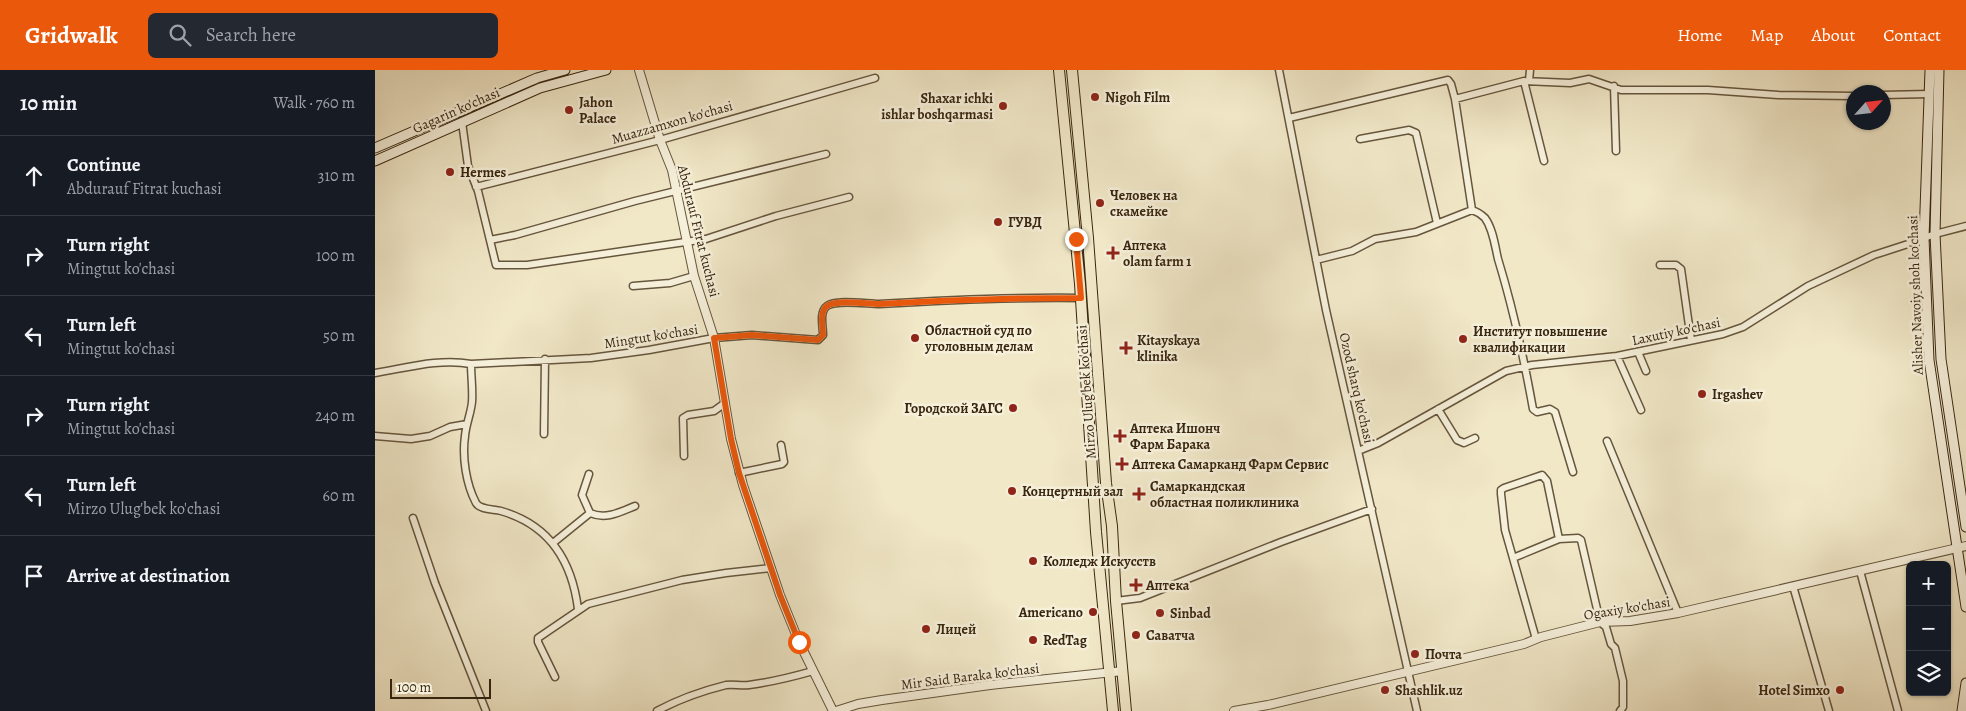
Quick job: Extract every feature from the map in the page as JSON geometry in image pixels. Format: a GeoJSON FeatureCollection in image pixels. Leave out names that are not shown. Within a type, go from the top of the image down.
{"type":"FeatureCollection","features":[{"type":"Feature","properties":{"kind":"main road","name":"Gagarin ko'chasi"},"geometry":{"type":"LineString","coordinates":[[375,148],[537,78],[565,70]]}},
{"type":"Feature","properties":{"kind":"main road","name":"Gagarin ko'chasi"},"geometry":{"type":"LineString","coordinates":[[375,161],[540,88],[606,70]]}},
{"type":"Feature","properties":{"kind":"main road","name":"Mirzo Ulug'bek ko'chasi"},"geometry":{"type":"LineString","coordinates":[[1059,70],[1081,298],[1096,532],[1113,711]]}},
{"type":"Feature","properties":{"kind":"main road","name":"Mirzo Ulug'bek ko'chasi"},"geometry":{"type":"LineString","coordinates":[[1072,70],[1088,238],[1106,483],[1112,526],[1116,602],[1126,711]]}},
{"type":"Feature","properties":{"kind":"main road","name":"Alisher Navoiy shoh ko'chasi"},"geometry":{"type":"LineString","coordinates":[[1930,70],[1924,238],[1929,360],[1962,547],[1966,607]]}},
{"type":"Feature","properties":{"kind":"main road","name":"Alisher Navoiy shoh ko'chasi"},"geometry":{"type":"LineString","coordinates":[[1939,70],[1935,234],[1941,359],[1966,527]]}},
{"type":"Feature","properties":{"kind":"main road"},"geometry":{"type":"LineString","coordinates":[[1962,711],[1966,683]]}},
{"type":"Feature","properties":{"kind":"street","name":"Abdurauf Fitrat kuchasi"},"geometry":{"type":"LineString","coordinates":[[639,70],[660,140],[672,170],[694,276],[714,338],[731,439],[739,473],[771,568],[796,634],[813,671],[835,711]]}},
{"type":"Feature","properties":{"kind":"street","name":"Ozod sharq ko'chasi"},"geometry":{"type":"LineString","coordinates":[[1279,70],[1316,260],[1417,711]]}},
{"type":"Feature","properties":{"kind":"street"},"geometry":{"type":"LineString","coordinates":[[1530,70],[1527,81],[1544,160]]}},
{"type":"Feature","properties":{"kind":"street","name":"Muazzamxon ko'chasi"},"geometry":{"type":"LineString","coordinates":[[476,186],[660,140],[875,78]]}},
{"type":"Feature","properties":{"kind":"street"},"geometry":{"type":"LineString","coordinates":[[1455,100],[1527,81],[1570,83],[1589,79],[1614,86],[1621,90],[1708,90],[1778,95],[1846,96]]}},
{"type":"Feature","properties":{"kind":"street"},"geometry":{"type":"LineString","coordinates":[[1289,118],[1446,80],[1451,84],[1455,100],[1472,210]]}},
{"type":"Feature","properties":{"kind":"street"},"geometry":{"type":"LineString","coordinates":[[1614,86],[1615,151]]}},
{"type":"Feature","properties":{"kind":"street"},"geometry":{"type":"LineString","coordinates":[[1891,95],[1929,94]]}},
{"type":"Feature","properties":{"kind":"street"},"geometry":{"type":"LineString","coordinates":[[461,122],[468,166],[476,186],[496,265],[527,266],[706,239],[811,206],[849,197]]}},
{"type":"Feature","properties":{"kind":"street"},"geometry":{"type":"LineString","coordinates":[[1360,139],[1409,130],[1416,133],[1437,223]]}},
{"type":"Feature","properties":{"kind":"street"},"geometry":{"type":"LineString","coordinates":[[490,240],[515,235],[635,201],[826,154]]}},
{"type":"Feature","properties":{"kind":"street"},"geometry":{"type":"LineString","coordinates":[[1316,260],[1352,251],[1375,239],[1415,232],[1472,210],[1479,213],[1485,219],[1490,229],[1525,366],[1533,409],[1537,412],[1550,409],[1555,412],[1573,472]]}},
{"type":"Feature","properties":{"kind":"street","name":"Laxutiy ko'chasi"},"geometry":{"type":"LineString","coordinates":[[1359,450],[1378,443],[1506,370],[1525,366],[1617,356],[1723,334],[1743,327],[1808,286],[1874,255],[1935,234],[1966,226]]}},
{"type":"Feature","properties":{"kind":"street"},"geometry":{"type":"LineString","coordinates":[[1660,265],[1676,265],[1681,269],[1691,340]]}},
{"type":"Feature","properties":{"kind":"street"},"geometry":{"type":"LineString","coordinates":[[633,286],[670,284],[694,276]]}},
{"type":"Feature","properties":{"kind":"street","name":"Mingtut ko'chasi"},"geometry":{"type":"LineString","coordinates":[[375,373],[439,363],[462,362],[471,364],[591,358],[714,338],[752,335],[818,340],[823,335],[822,312],[826,306],[835,302],[865,304],[1081,298]]}},
{"type":"Feature","properties":{"kind":"street"},"geometry":{"type":"LineString","coordinates":[[1638,352],[1646,371]]}},
{"type":"Feature","properties":{"kind":"street"},"geometry":{"type":"LineString","coordinates":[[1617,356],[1641,410]]}},
{"type":"Feature","properties":{"kind":"street"},"geometry":{"type":"LineString","coordinates":[[544,434],[545,359]]}},
{"type":"Feature","properties":{"kind":"street"},"geometry":{"type":"LineString","coordinates":[[471,364],[472,401],[463,455],[469,482],[478,506],[501,511],[526,521],[553,542],[565,560],[575,590],[578,609]]}},
{"type":"Feature","properties":{"kind":"street"},"geometry":{"type":"LineString","coordinates":[[684,456],[683,418],[688,415],[714,411],[725,404]]}},
{"type":"Feature","properties":{"kind":"street"},"geometry":{"type":"LineString","coordinates":[[1438,408],[1457,440],[1463,443],[1475,438]]}},
{"type":"Feature","properties":{"kind":"street"},"geometry":{"type":"LineString","coordinates":[[375,436],[411,438],[431,436],[450,427],[467,424]]}},
{"type":"Feature","properties":{"kind":"street"},"geometry":{"type":"LineString","coordinates":[[1607,441],[1678,613]]}},
{"type":"Feature","properties":{"kind":"street"},"geometry":{"type":"LineString","coordinates":[[739,473],[782,464],[781,445]]}},
{"type":"Feature","properties":{"kind":"street"},"geometry":{"type":"LineString","coordinates":[[589,474],[582,495],[590,513],[599,517],[607,516],[635,506]]}},
{"type":"Feature","properties":{"kind":"street"},"geometry":{"type":"LineString","coordinates":[[1536,639],[1505,530],[1501,490],[1542,475],[1545,477],[1559,539]]}},
{"type":"Feature","properties":{"kind":"street"},"geometry":{"type":"LineString","coordinates":[[1116,602],[1140,598],[1281,542],[1372,509]]}},
{"type":"Feature","properties":{"kind":"street"},"geometry":{"type":"LineString","coordinates":[[553,542],[590,513]]}},
{"type":"Feature","properties":{"kind":"street"},"geometry":{"type":"LineString","coordinates":[[413,518],[435,584],[487,711]]}},
{"type":"Feature","properties":{"kind":"street"},"geometry":{"type":"LineString","coordinates":[[1513,558],[1559,539],[1578,538],[1581,540],[1601,622],[1606,627],[1611,644],[1615,648],[1623,681],[1623,707],[1620,711]]}},
{"type":"Feature","properties":{"kind":"street","name":"Ogaxiy ko'chasi"},"geometry":{"type":"LineString","coordinates":[[1234,711],[1267,705],[1524,644],[1536,639],[1601,622],[1630,621],[1678,613],[1962,547]]}},
{"type":"Feature","properties":{"kind":"street"},"geometry":{"type":"LineString","coordinates":[[555,677],[538,642],[538,638],[578,609],[588,604],[681,580],[771,568]]}},
{"type":"Feature","properties":{"kind":"street"},"geometry":{"type":"LineString","coordinates":[[1860,571],[1898,711]]}},
{"type":"Feature","properties":{"kind":"street"},"geometry":{"type":"LineString","coordinates":[[1793,586],[1829,711]]}},
{"type":"Feature","properties":{"kind":"street"},"geometry":{"type":"LineString","coordinates":[[657,711],[710,689],[729,685],[746,686],[777,681],[813,671]]}},
{"type":"Feature","properties":{"kind":"street","name":"Mir Said Baraka ko'chasi"},"geometry":{"type":"LineString","coordinates":[[835,711],[858,704],[990,685],[1123,671]]}},
{"type":"Feature","properties":{"kind":"place","name":"Nigoh Film"},"geometry":{"type":"Point","coordinates":[1095,97]}},
{"type":"Feature","properties":{"kind":"place","name":"Shaxar ichki ishlar boshqarmasi"},"geometry":{"type":"Point","coordinates":[1003,106]}},
{"type":"Feature","properties":{"kind":"place","name":"Jahon Palace"},"geometry":{"type":"Point","coordinates":[569,110]}},
{"type":"Feature","properties":{"kind":"place","name":"Hermes"},"geometry":{"type":"Point","coordinates":[450,172]}},
{"type":"Feature","properties":{"kind":"place","name":"Человек на скамейке"},"geometry":{"type":"Point","coordinates":[1100,203]}},
{"type":"Feature","properties":{"kind":"place","name":"ГУВД"},"geometry":{"type":"Point","coordinates":[998,222]}},
{"type":"Feature","properties":{"kind":"place","name":"Аптека olam farm 1"},"geometry":{"type":"Point","coordinates":[1113,253]}},
{"type":"Feature","properties":{"kind":"place","name":"Областной суд по уголовным делам"},"geometry":{"type":"Point","coordinates":[915,338]}},
{"type":"Feature","properties":{"kind":"place","name":"Институт повышение квалификации"},"geometry":{"type":"Point","coordinates":[1463,339]}},
{"type":"Feature","properties":{"kind":"place","name":"Kitayskaya klinika"},"geometry":{"type":"Point","coordinates":[1126,348]}},
{"type":"Feature","properties":{"kind":"place","name":"Irgashev"},"geometry":{"type":"Point","coordinates":[1702,394]}},
{"type":"Feature","properties":{"kind":"place","name":"Городской ЗАГС"},"geometry":{"type":"Point","coordinates":[1013,408]}},
{"type":"Feature","properties":{"kind":"place","name":"Аптека Ишонч Фарм Барака"},"geometry":{"type":"Point","coordinates":[1120,436]}},
{"type":"Feature","properties":{"kind":"place","name":"Аптека Самарканд Фарм Сервис"},"geometry":{"type":"Point","coordinates":[1122,464]}},
{"type":"Feature","properties":{"kind":"place","name":"Концертный зал"},"geometry":{"type":"Point","coordinates":[1012,491]}},
{"type":"Feature","properties":{"kind":"place","name":"Самаркандская областная поликлиника"},"geometry":{"type":"Point","coordinates":[1139,494]}},
{"type":"Feature","properties":{"kind":"place","name":"Колледж Искусств"},"geometry":{"type":"Point","coordinates":[1033,561]}},
{"type":"Feature","properties":{"kind":"place","name":"Аптека"},"geometry":{"type":"Point","coordinates":[1136,585]}},
{"type":"Feature","properties":{"kind":"place","name":"Americano"},"geometry":{"type":"Point","coordinates":[1093,612]}},
{"type":"Feature","properties":{"kind":"place","name":"Sinbad"},"geometry":{"type":"Point","coordinates":[1160,613]}},
{"type":"Feature","properties":{"kind":"place","name":"Лицей"},"geometry":{"type":"Point","coordinates":[926,629]}},
{"type":"Feature","properties":{"kind":"place","name":"Саватча"},"geometry":{"type":"Point","coordinates":[1136,635]}},
{"type":"Feature","properties":{"kind":"place","name":"RedTag"},"geometry":{"type":"Point","coordinates":[1033,640]}},
{"type":"Feature","properties":{"kind":"place","name":"Почта"},"geometry":{"type":"Point","coordinates":[1415,654]}},
{"type":"Feature","properties":{"kind":"place","name":"Shashlik.uz"},"geometry":{"type":"Point","coordinates":[1385,690]}},
{"type":"Feature","properties":{"kind":"place","name":"Hotel Simxo"},"geometry":{"type":"Point","coordinates":[1840,690]}},
{"type":"Feature","properties":{"kind":"route"},"geometry":{"type":"LineString","coordinates":[[799,642],[780,595],[739,473],[731,439],[714,338],[752,335],[818,340],[823,335],[822,312],[826,306],[835,302],[865,304],[1081,298],[1076,239]]}}]}
